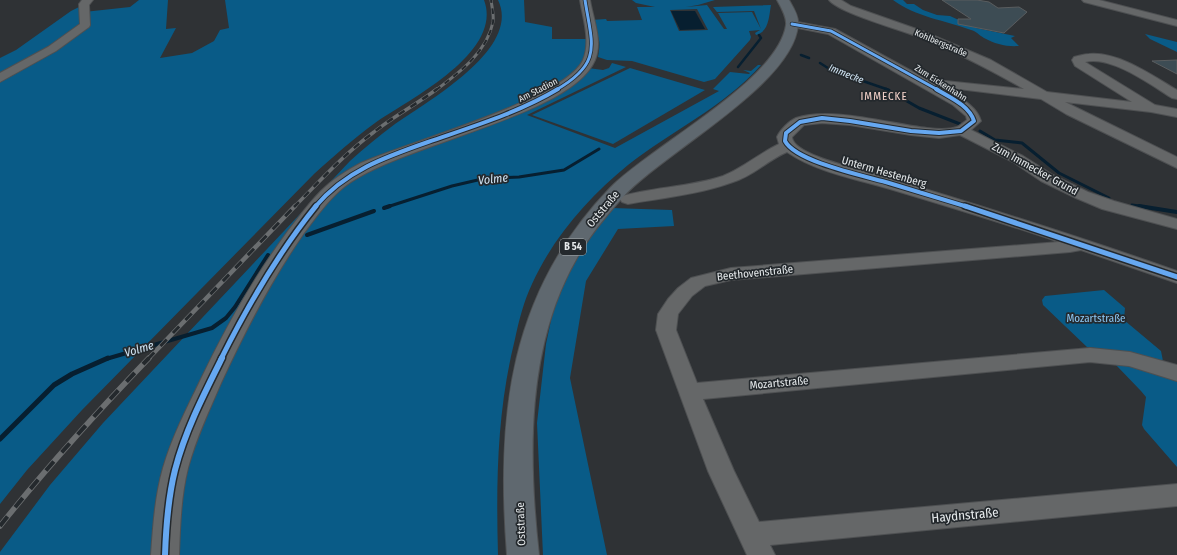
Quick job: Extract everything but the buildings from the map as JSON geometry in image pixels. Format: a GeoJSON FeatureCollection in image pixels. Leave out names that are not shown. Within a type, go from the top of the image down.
{"type":"FeatureCollection","features":[{"type":"Feature","properties":{"kind":"main road"},"geometry":{"type":"LineString","coordinates":[[783,0],[792,24]]}},
{"type":"Feature","properties":{"kind":"main road","name":"Oststraße"},"geometry":{"type":"LineString","coordinates":[[523,555],[518,444],[522,386],[530,345],[542,306],[560,268],[574,244],[618,190],[741,94],[772,65],[783,50],[792,24]]}},
{"type":"Feature","properties":{"kind":"street"},"geometry":{"type":"LineString","coordinates":[[0,78],[52,49],[85,25],[84,4],[88,0]]}},
{"type":"Feature","properties":{"kind":"street","name":"Am Stadion"},"geometry":{"type":"LineString","coordinates":[[165,555],[167,514],[172,482],[181,451],[192,423],[226,348],[264,278],[277,257],[311,212],[339,184],[366,166],[518,110],[556,91],[578,74],[586,66],[590,58],[592,45],[585,0]]}},
{"type":"Feature","properties":{"kind":"street","name":"Kohlbergstraße"},"geometry":{"type":"LineString","coordinates":[[834,0],[847,8],[921,34],[987,63],[1071,110],[1177,163]]}},
{"type":"Feature","properties":{"kind":"street"},"geometry":{"type":"LineString","coordinates":[[1087,0],[1177,23]]}},
{"type":"Feature","properties":{"kind":"street","name":"Zum Eickenhahn"},"geometry":{"type":"LineString","coordinates":[[792,24],[820,28],[840,35],[958,102],[972,114],[974,121],[971,126],[963,131]]}},
{"type":"Feature","properties":{"kind":"street"},"geometry":{"type":"LineString","coordinates":[[1151,108],[1079,63],[1078,60],[1091,57],[1109,59],[1177,95]]}},
{"type":"Feature","properties":{"kind":"street","name":"Kohlbergstraße"},"geometry":{"type":"LineString","coordinates":[[925,82],[932,81],[1151,108],[1177,113]]}},
{"type":"Feature","properties":{"kind":"street"},"geometry":{"type":"LineString","coordinates":[[628,199],[697,187],[728,179],[744,172],[770,154],[788,146],[785,140],[785,134],[790,128],[798,123],[819,119],[848,120],[921,132],[947,133],[963,131]]}},
{"type":"Feature","properties":{"kind":"street","name":"Zum Immecker Grund"},"geometry":{"type":"LineString","coordinates":[[963,131],[1018,159],[1047,178],[1082,195],[1108,205],[1177,224]]}},
{"type":"Feature","properties":{"kind":"street","name":"Unterm Hestenberg"},"geometry":{"type":"LineString","coordinates":[[788,146],[797,153],[828,166],[1007,219],[1177,277]]}},
{"type":"Feature","properties":{"kind":"street","name":"Unterm Hestenberg"},"geometry":{"type":"LineString","coordinates":[[1007,219],[1020,227],[1027,234],[1029,241],[1021,250]]}},
{"type":"Feature","properties":{"kind":"street","name":"Unterm Hestenberg"},"geometry":{"type":"LineString","coordinates":[[1021,250],[1070,247],[1081,244]]}},
{"type":"Feature","properties":{"kind":"street","name":"Beethovenstraße"},"geometry":{"type":"LineString","coordinates":[[757,545],[721,470],[689,392],[666,330],[668,314],[675,302],[698,282],[731,274],[1021,250]]}},
{"type":"Feature","properties":{"kind":"street","name":"Mozartstraße"},"geometry":{"type":"LineString","coordinates":[[689,392],[1090,355],[1130,359],[1177,373]]}},
{"type":"Feature","properties":{"kind":"street","name":"Haydnstraße"},"geometry":{"type":"LineString","coordinates":[[757,545],[1177,495]]}},
{"type":"Feature","properties":{"kind":"green space"},"geometry":{"type":"Polygon","coordinates":[[[139,0],[168,0],[166,29],[176,28],[160,58],[192,53],[214,41],[220,30],[229,28],[225,0],[484,0],[486,20],[480,38],[467,56],[449,73],[429,88],[375,123],[314,174],[82,410],[27,470],[0,504],[0,58],[16,50],[71,11],[81,6],[84,12],[130,7],[139,0]]]}},
{"type":"Feature","properties":{"kind":"green space"},"geometry":{"type":"Polygon","coordinates":[[[498,0],[524,0],[525,22],[552,27],[552,39],[587,39],[583,63],[573,74],[531,100],[350,170],[246,301],[155,555],[0,555],[0,552],[50,485],[103,423],[350,161],[395,124],[448,88],[484,55],[496,37],[502,18],[498,0]]]}},
{"type":"Feature","properties":{"kind":"green space"},"geometry":{"type":"Polygon","coordinates":[[[632,0],[715,0],[686,7],[707,5],[724,29],[727,29],[718,13],[752,12],[761,29],[754,11],[717,12],[713,7],[771,5],[768,23],[764,31],[756,35],[755,33],[760,30],[749,31],[751,37],[750,40],[715,79],[704,82],[632,61],[607,60],[598,57],[599,40],[591,20],[642,20],[637,7],[655,7],[636,3],[632,0]],[[697,9],[670,10],[679,31],[708,30],[697,9]]]}},
{"type":"Feature","properties":{"kind":"green space"},"geometry":{"type":"Polygon","coordinates":[[[893,0],[903,0],[907,4],[914,4],[923,10],[937,15],[950,16],[976,28],[1015,36],[1011,38],[1019,46],[1001,45],[992,42],[976,32],[921,14],[902,6],[893,0]]]}},
{"type":"Feature","properties":{"kind":"green space"},"geometry":{"type":"Polygon","coordinates":[[[1145,34],[1177,42],[1177,52],[1150,39],[1145,34]]]}},
{"type":"Feature","properties":{"kind":"green space"},"geometry":{"type":"Polygon","coordinates":[[[612,63],[626,67],[527,115],[615,148],[719,91],[713,89],[730,72],[749,74],[750,73],[743,70],[751,71],[758,65],[761,65],[731,94],[628,165],[613,178],[573,219],[561,234],[541,266],[529,290],[522,311],[504,393],[499,446],[497,500],[498,555],[173,555],[184,463],[234,345],[297,235],[339,189],[367,169],[506,117],[588,68],[603,70],[609,68],[612,63]]]}},
{"type":"Feature","properties":{"kind":"green space"},"geometry":{"type":"Polygon","coordinates":[[[630,68],[705,90],[613,144],[532,115],[630,68]]]}},
{"type":"Feature","properties":{"kind":"green space"},"geometry":{"type":"Polygon","coordinates":[[[612,208],[672,210],[674,226],[618,229],[586,281],[570,378],[607,555],[543,555],[537,423],[546,344],[558,287],[583,242],[612,208]]]}},
{"type":"Feature","properties":{"kind":"green space","name":"Mozartstraße"},"geometry":{"type":"Polygon","coordinates":[[[1104,290],[1125,308],[1124,320],[1161,351],[1163,361],[1129,352],[1087,347],[1043,305],[1042,300],[1045,296],[1104,290]]]}},
{"type":"Feature","properties":{"kind":"green space"},"geometry":{"type":"Polygon","coordinates":[[[1124,364],[1177,378],[1177,467],[1144,429],[1142,425],[1146,397],[1116,365],[1124,364]]]}},
{"type":"Feature","properties":{"kind":"shaded area"},"geometry":{"type":"Polygon","coordinates":[[[671,11],[695,11],[705,29],[680,30],[671,11]]]}},
{"type":"Feature","properties":{"kind":"waterway","name":"Volme"},"geometry":{"type":"LineString","coordinates":[[738,67],[761,38],[759,35]]}},
{"type":"Feature","properties":{"kind":"waterway","name":"Immecke"},"geometry":{"type":"LineString","coordinates":[[801,55],[809,58]]}},
{"type":"Feature","properties":{"kind":"waterway","name":"Immecke"},"geometry":{"type":"LineString","coordinates":[[820,63],[831,70],[889,90]]}},
{"type":"Feature","properties":{"kind":"waterway","name":"Immecke"},"geometry":{"type":"LineString","coordinates":[[886,89],[919,108],[960,124]]}},
{"type":"Feature","properties":{"kind":"waterway","name":"Immecke"},"geometry":{"type":"LineString","coordinates":[[980,131],[995,140],[1022,143],[1059,173],[1109,198]]}},
{"type":"Feature","properties":{"kind":"waterway","name":"Volme"},"geometry":{"type":"LineString","coordinates":[[387,207],[452,186],[482,179],[519,177],[564,170],[599,149]]}},
{"type":"Feature","properties":{"kind":"waterway","name":"Immecke"},"geometry":{"type":"LineString","coordinates":[[1132,205],[1139,206]]}},
{"type":"Feature","properties":{"kind":"waterway","name":"Immecke"},"geometry":{"type":"LineString","coordinates":[[1139,206],[1146,207]]}},
{"type":"Feature","properties":{"kind":"waterway","name":"Immecke"},"geometry":{"type":"LineString","coordinates":[[1139,206],[1177,212]]}},
{"type":"Feature","properties":{"kind":"waterway","name":"Volme"},"geometry":{"type":"LineString","coordinates":[[307,235],[374,211]]}},
{"type":"Feature","properties":{"kind":"waterway","name":"Volme"},"geometry":{"type":"LineString","coordinates":[[106,359],[212,328],[226,318],[235,307],[268,255]]}},
{"type":"Feature","properties":{"kind":"waterway","name":"Volme"},"geometry":{"type":"LineString","coordinates":[[0,439],[54,385],[72,374],[108,358]]}},
{"type":"Feature","properties":{"kind":"railway"},"geometry":{"type":"LineString","coordinates":[[436,90],[463,68],[479,52],[485,43],[493,22],[491,0]]}},
{"type":"Feature","properties":{"kind":"railway"},"geometry":{"type":"LineString","coordinates":[[294,207],[352,149],[389,121],[437,89]]}},
{"type":"Feature","properties":{"kind":"railway"},"geometry":{"type":"LineString","coordinates":[[148,359],[295,206]]}},
{"type":"Feature","properties":{"kind":"railway"},"geometry":{"type":"LineString","coordinates":[[0,526],[73,440],[149,358]]}},
{"type":"Feature","properties":{"kind":"cycle path"},"geometry":{"type":"LineString","coordinates":[[165,555],[170,492],[183,444],[193,419],[229,342],[250,302],[274,264],[308,216],[322,199],[356,171],[386,157],[480,124],[527,105],[555,91],[575,78],[589,60],[592,46],[591,30],[585,0]]}},
{"type":"Feature","properties":{"kind":"cycle path"},"geometry":{"type":"LineString","coordinates":[[792,24],[831,31],[865,49],[958,102],[972,114],[974,121],[961,131],[939,133],[911,131],[822,118],[800,122],[786,133],[784,137],[785,141],[793,150],[833,167],[942,199],[1177,277]]}},
{"type":"Feature","properties":{"kind":"district","name":"IMMECKE"},"geometry":{"type":"Point","coordinates":[884,96]}}]}
